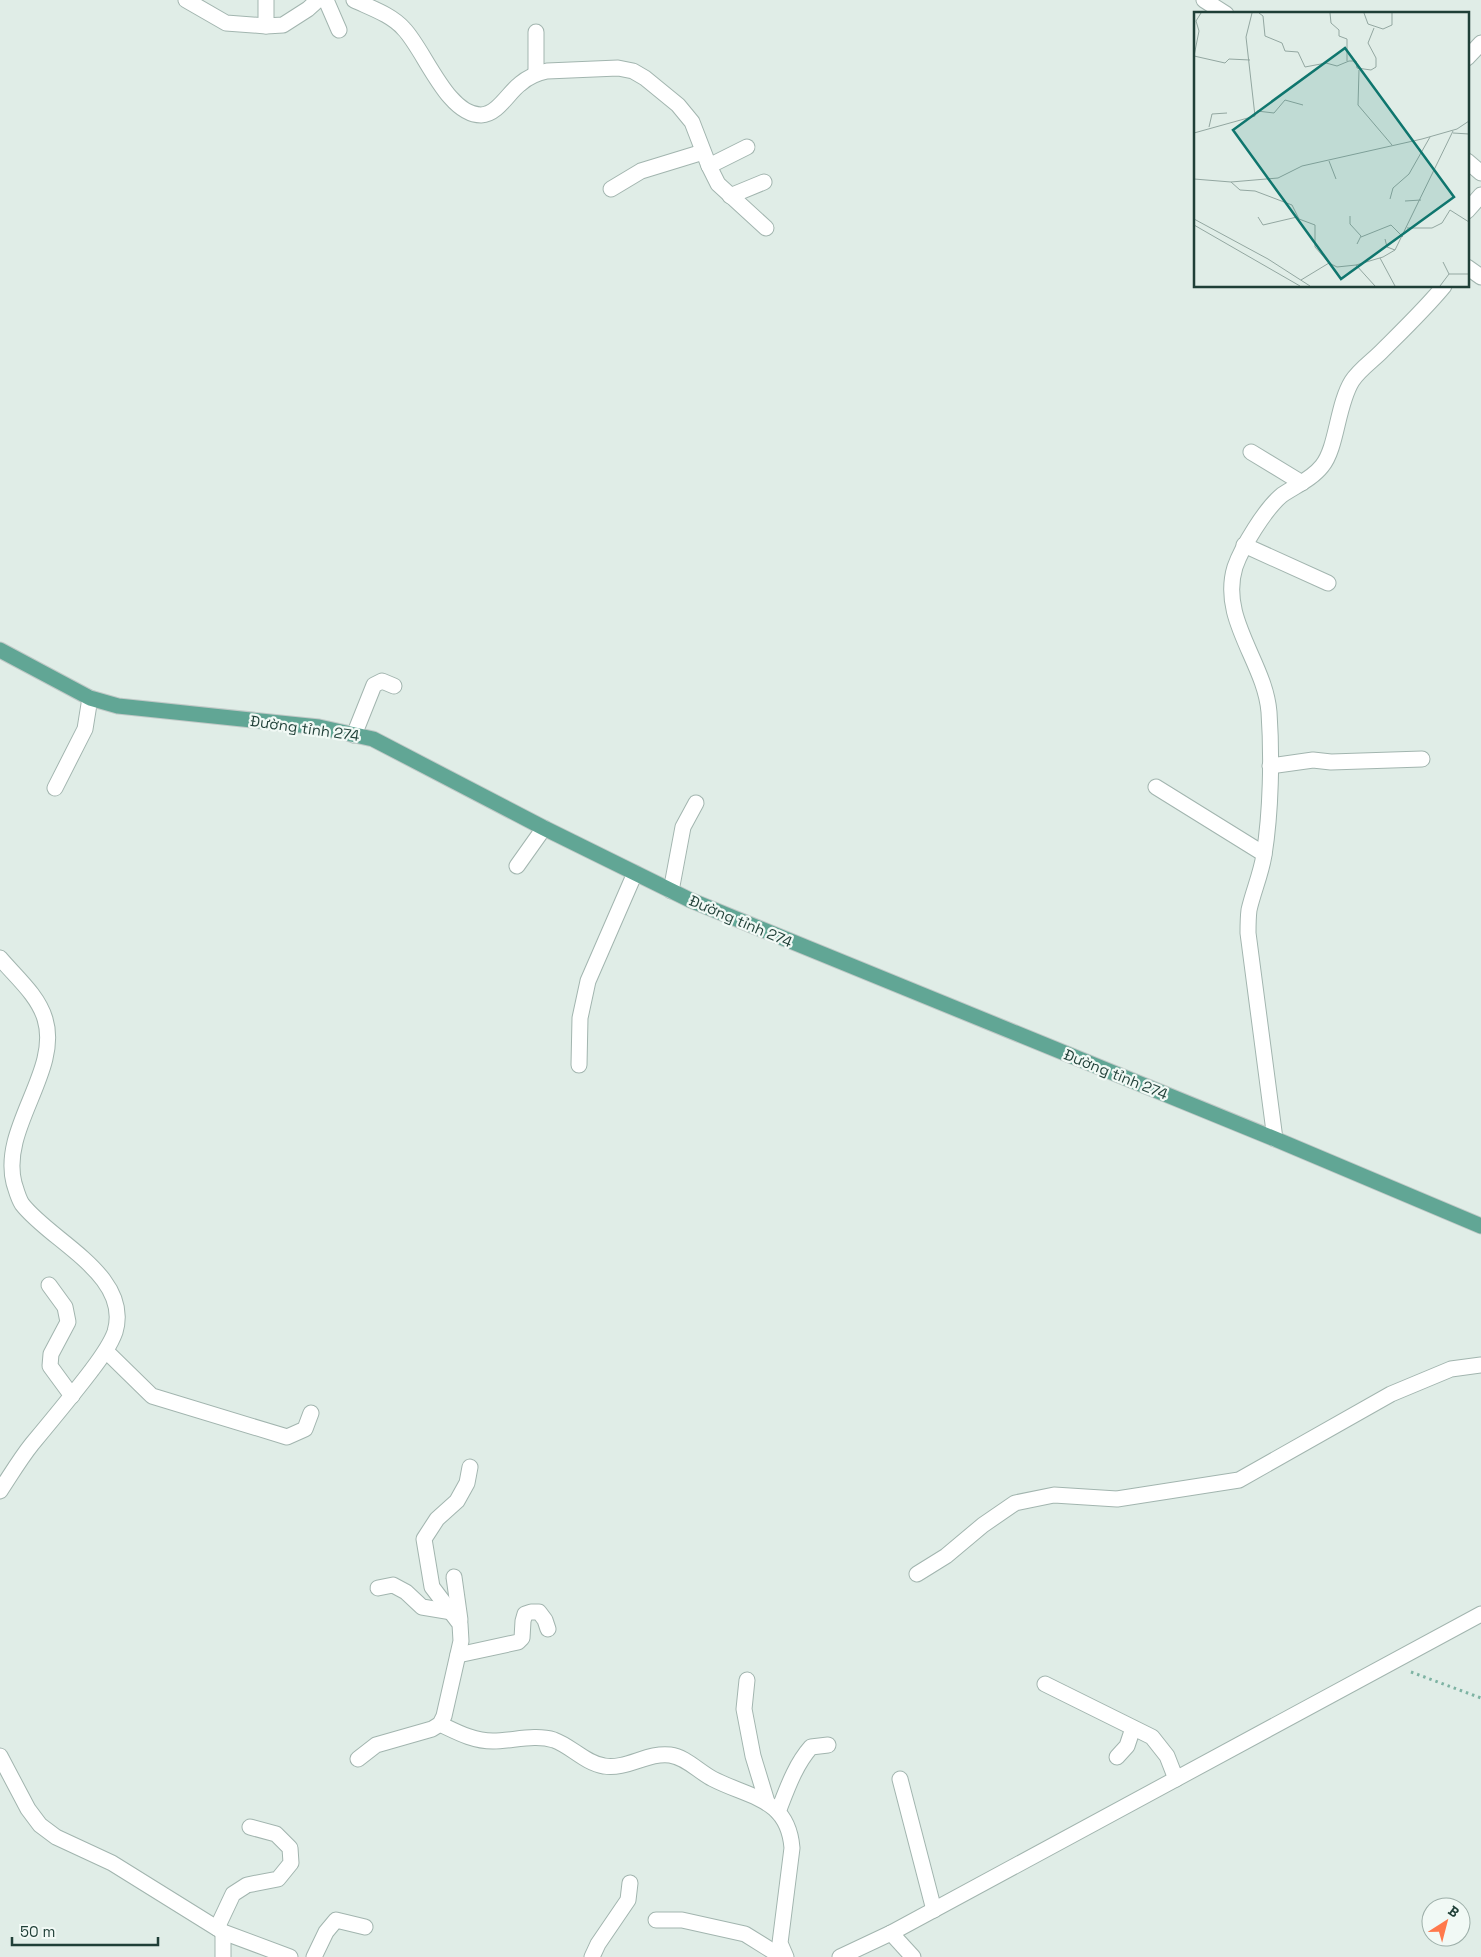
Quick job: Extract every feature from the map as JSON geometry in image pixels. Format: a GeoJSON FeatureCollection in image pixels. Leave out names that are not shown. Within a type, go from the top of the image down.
{"type":"FeatureCollection","features":[{"type":"Feature","properties":{"kind":"main road","name":"Đường tỉnh 274"},"geometry":{"type":"LineString","coordinates":[[0,650],[90,698],[118,706],[319,727],[373,739],[544,828],[671,891],[716,911],[1276,1139],[1481,1226]]}},
{"type":"Feature","properties":{"kind":"street"},"geometry":{"type":"LineString","coordinates":[[186,0],[226,22],[266,26],[283,25],[318,0]]}},
{"type":"Feature","properties":{"kind":"street"},"geometry":{"type":"LineString","coordinates":[[266,0],[266,26]]}},
{"type":"Feature","properties":{"kind":"street"},"geometry":{"type":"LineString","coordinates":[[326,0],[339,30]]}},
{"type":"Feature","properties":{"kind":"street"},"geometry":{"type":"LineString","coordinates":[[354,0],[402,27],[416,41],[444,90],[455,102],[469,112],[482,115],[495,109],[519,84],[536,73],[618,68],[633,71],[645,78],[678,105],[692,122],[718,184],[766,228]]}},
{"type":"Feature","properties":{"kind":"street"},"geometry":{"type":"LineString","coordinates":[[1204,0],[1223,12]]}},
{"type":"Feature","properties":{"kind":"street"},"geometry":{"type":"LineString","coordinates":[[536,32],[536,73]]}},
{"type":"Feature","properties":{"kind":"street"},"geometry":{"type":"LineString","coordinates":[[1468,57],[1481,43]]}},
{"type":"Feature","properties":{"kind":"street"},"geometry":{"type":"LineString","coordinates":[[611,189],[641,171],[706,159],[747,147]]}},
{"type":"Feature","properties":{"kind":"street"},"geometry":{"type":"LineString","coordinates":[[1468,162],[1481,173]]}},
{"type":"Feature","properties":{"kind":"street"},"geometry":{"type":"LineString","coordinates":[[730,196],[764,182]]}},
{"type":"Feature","properties":{"kind":"street"},"geometry":{"type":"LineString","coordinates":[[1468,210],[1481,195]]}},
{"type":"Feature","properties":{"kind":"street"},"geometry":{"type":"LineString","coordinates":[[1468,268],[1481,277]]}},
{"type":"Feature","properties":{"kind":"street"},"geometry":{"type":"LineString","coordinates":[[1276,1139],[1248,933],[1249,911],[1264,854],[1270,766],[1269,711],[1266,693],[1234,613],[1231,589],[1235,568],[1244,545],[1272,505],[1322,466],[1329,453],[1345,393],[1353,379],[1418,316],[1442,288]]}},
{"type":"Feature","properties":{"kind":"street"},"geometry":{"type":"LineString","coordinates":[[1251,452],[1302,482]]}},
{"type":"Feature","properties":{"kind":"street"},"geometry":{"type":"LineString","coordinates":[[1244,545],[1328,583]]}},
{"type":"Feature","properties":{"kind":"street"},"geometry":{"type":"LineString","coordinates":[[354,735],[374,685],[382,681],[394,686]]}},
{"type":"Feature","properties":{"kind":"street"},"geometry":{"type":"LineString","coordinates":[[55,788],[85,728],[90,698]]}},
{"type":"Feature","properties":{"kind":"street"},"geometry":{"type":"LineString","coordinates":[[1270,766],[1313,760],[1331,762],[1422,760]]}},
{"type":"Feature","properties":{"kind":"street"},"geometry":{"type":"LineString","coordinates":[[1156,787],[1264,854]]}},
{"type":"Feature","properties":{"kind":"street"},"geometry":{"type":"LineString","coordinates":[[671,891],[682,827],[696,803]]}},
{"type":"Feature","properties":{"kind":"street"},"geometry":{"type":"LineString","coordinates":[[517,866],[544,828]]}},
{"type":"Feature","properties":{"kind":"street"},"geometry":{"type":"LineString","coordinates":[[579,1066],[580,1018],[588,981],[635,873]]}},
{"type":"Feature","properties":{"kind":"street"},"geometry":{"type":"LineString","coordinates":[[0,958],[34,998],[45,1017],[48,1036],[46,1055],[6,1144],[13,1181],[21,1203],[39,1222],[92,1266],[108,1285],[116,1307],[115,1331],[106,1351],[72,1396],[30,1446],[0,1492]]}},
{"type":"Feature","properties":{"kind":"street"},"geometry":{"type":"LineString","coordinates":[[49,1285],[65,1306],[68,1322],[51,1354],[50,1366],[72,1396]]}},
{"type":"Feature","properties":{"kind":"street"},"geometry":{"type":"LineString","coordinates":[[106,1351],[152,1396],[288,1437],[305,1429],[311,1414]]}},
{"type":"Feature","properties":{"kind":"street"},"geometry":{"type":"LineString","coordinates":[[917,1574],[946,1556],[983,1525],[1015,1503],[1054,1495],[1117,1499],[1239,1480],[1391,1394],[1451,1369],[1481,1365]]}},
{"type":"Feature","properties":{"kind":"street"},"geometry":{"type":"LineString","coordinates":[[456,1618],[432,1587],[424,1539],[437,1519],[456,1501],[467,1483],[470,1467]]}},
{"type":"Feature","properties":{"kind":"street"},"geometry":{"type":"LineString","coordinates":[[358,1760],[376,1745],[432,1729],[440,1724],[444,1716],[461,1641],[456,1618],[454,1577]]}},
{"type":"Feature","properties":{"kind":"street"},"geometry":{"type":"LineString","coordinates":[[378,1588],[393,1585],[406,1592],[422,1607],[456,1618]]}},
{"type":"Feature","properties":{"kind":"street"},"geometry":{"type":"LineString","coordinates":[[458,1655],[518,1642],[522,1638],[524,1631],[523,1621],[526,1614],[531,1612],[539,1612],[545,1620],[548,1629]]}},
{"type":"Feature","properties":{"kind":"street"},"geometry":{"type":"LineString","coordinates":[[840,1957],[934,1910],[1481,1614]]}},
{"type":"Feature","properties":{"kind":"street"},"geometry":{"type":"LineString","coordinates":[[747,1680],[744,1709],[753,1756],[772,1807]]}},
{"type":"Feature","properties":{"kind":"street"},"geometry":{"type":"LineString","coordinates":[[1045,1684],[1152,1738],[1167,1756],[1176,1779]]}},
{"type":"Feature","properties":{"kind":"street"},"geometry":{"type":"LineString","coordinates":[[440,1724],[465,1736],[480,1740],[552,1739],[592,1762],[603,1766],[614,1766],[662,1755],[672,1755],[681,1758],[713,1780],[772,1807],[787,1822],[791,1834],[792,1848],[780,1942],[786,1957]]}},
{"type":"Feature","properties":{"kind":"street"},"geometry":{"type":"LineString","coordinates":[[1117,1757],[1127,1746],[1133,1728]]}},
{"type":"Feature","properties":{"kind":"street"},"geometry":{"type":"LineString","coordinates":[[772,1807],[788,1785],[803,1756],[811,1747],[828,1745]]}},
{"type":"Feature","properties":{"kind":"street"},"geometry":{"type":"LineString","coordinates":[[0,1756],[28,1809],[40,1825],[56,1837],[112,1863],[220,1930],[290,1957]]}},
{"type":"Feature","properties":{"kind":"street"},"geometry":{"type":"LineString","coordinates":[[900,1779],[934,1910]]}},
{"type":"Feature","properties":{"kind":"street"},"geometry":{"type":"LineString","coordinates":[[223,1957],[220,1930],[232,1894],[247,1885],[278,1879],[291,1863],[290,1848],[276,1834],[250,1827]]}},
{"type":"Feature","properties":{"kind":"street"},"geometry":{"type":"LineString","coordinates":[[592,1957],[598,1944],[628,1900],[630,1882]]}},
{"type":"Feature","properties":{"kind":"street"},"geometry":{"type":"LineString","coordinates":[[314,1957],[326,1932],[336,1920],[365,1927]]}},
{"type":"Feature","properties":{"kind":"street"},"geometry":{"type":"LineString","coordinates":[[656,1920],[695,1922],[745,1934],[782,1957]]}},
{"type":"Feature","properties":{"kind":"street"},"geometry":{"type":"LineString","coordinates":[[891,1933],[913,1957]]}},
{"type":"Feature","properties":{"kind":"path"},"geometry":{"type":"LineString","coordinates":[[1390,1663],[1481,1698]]}}]}
